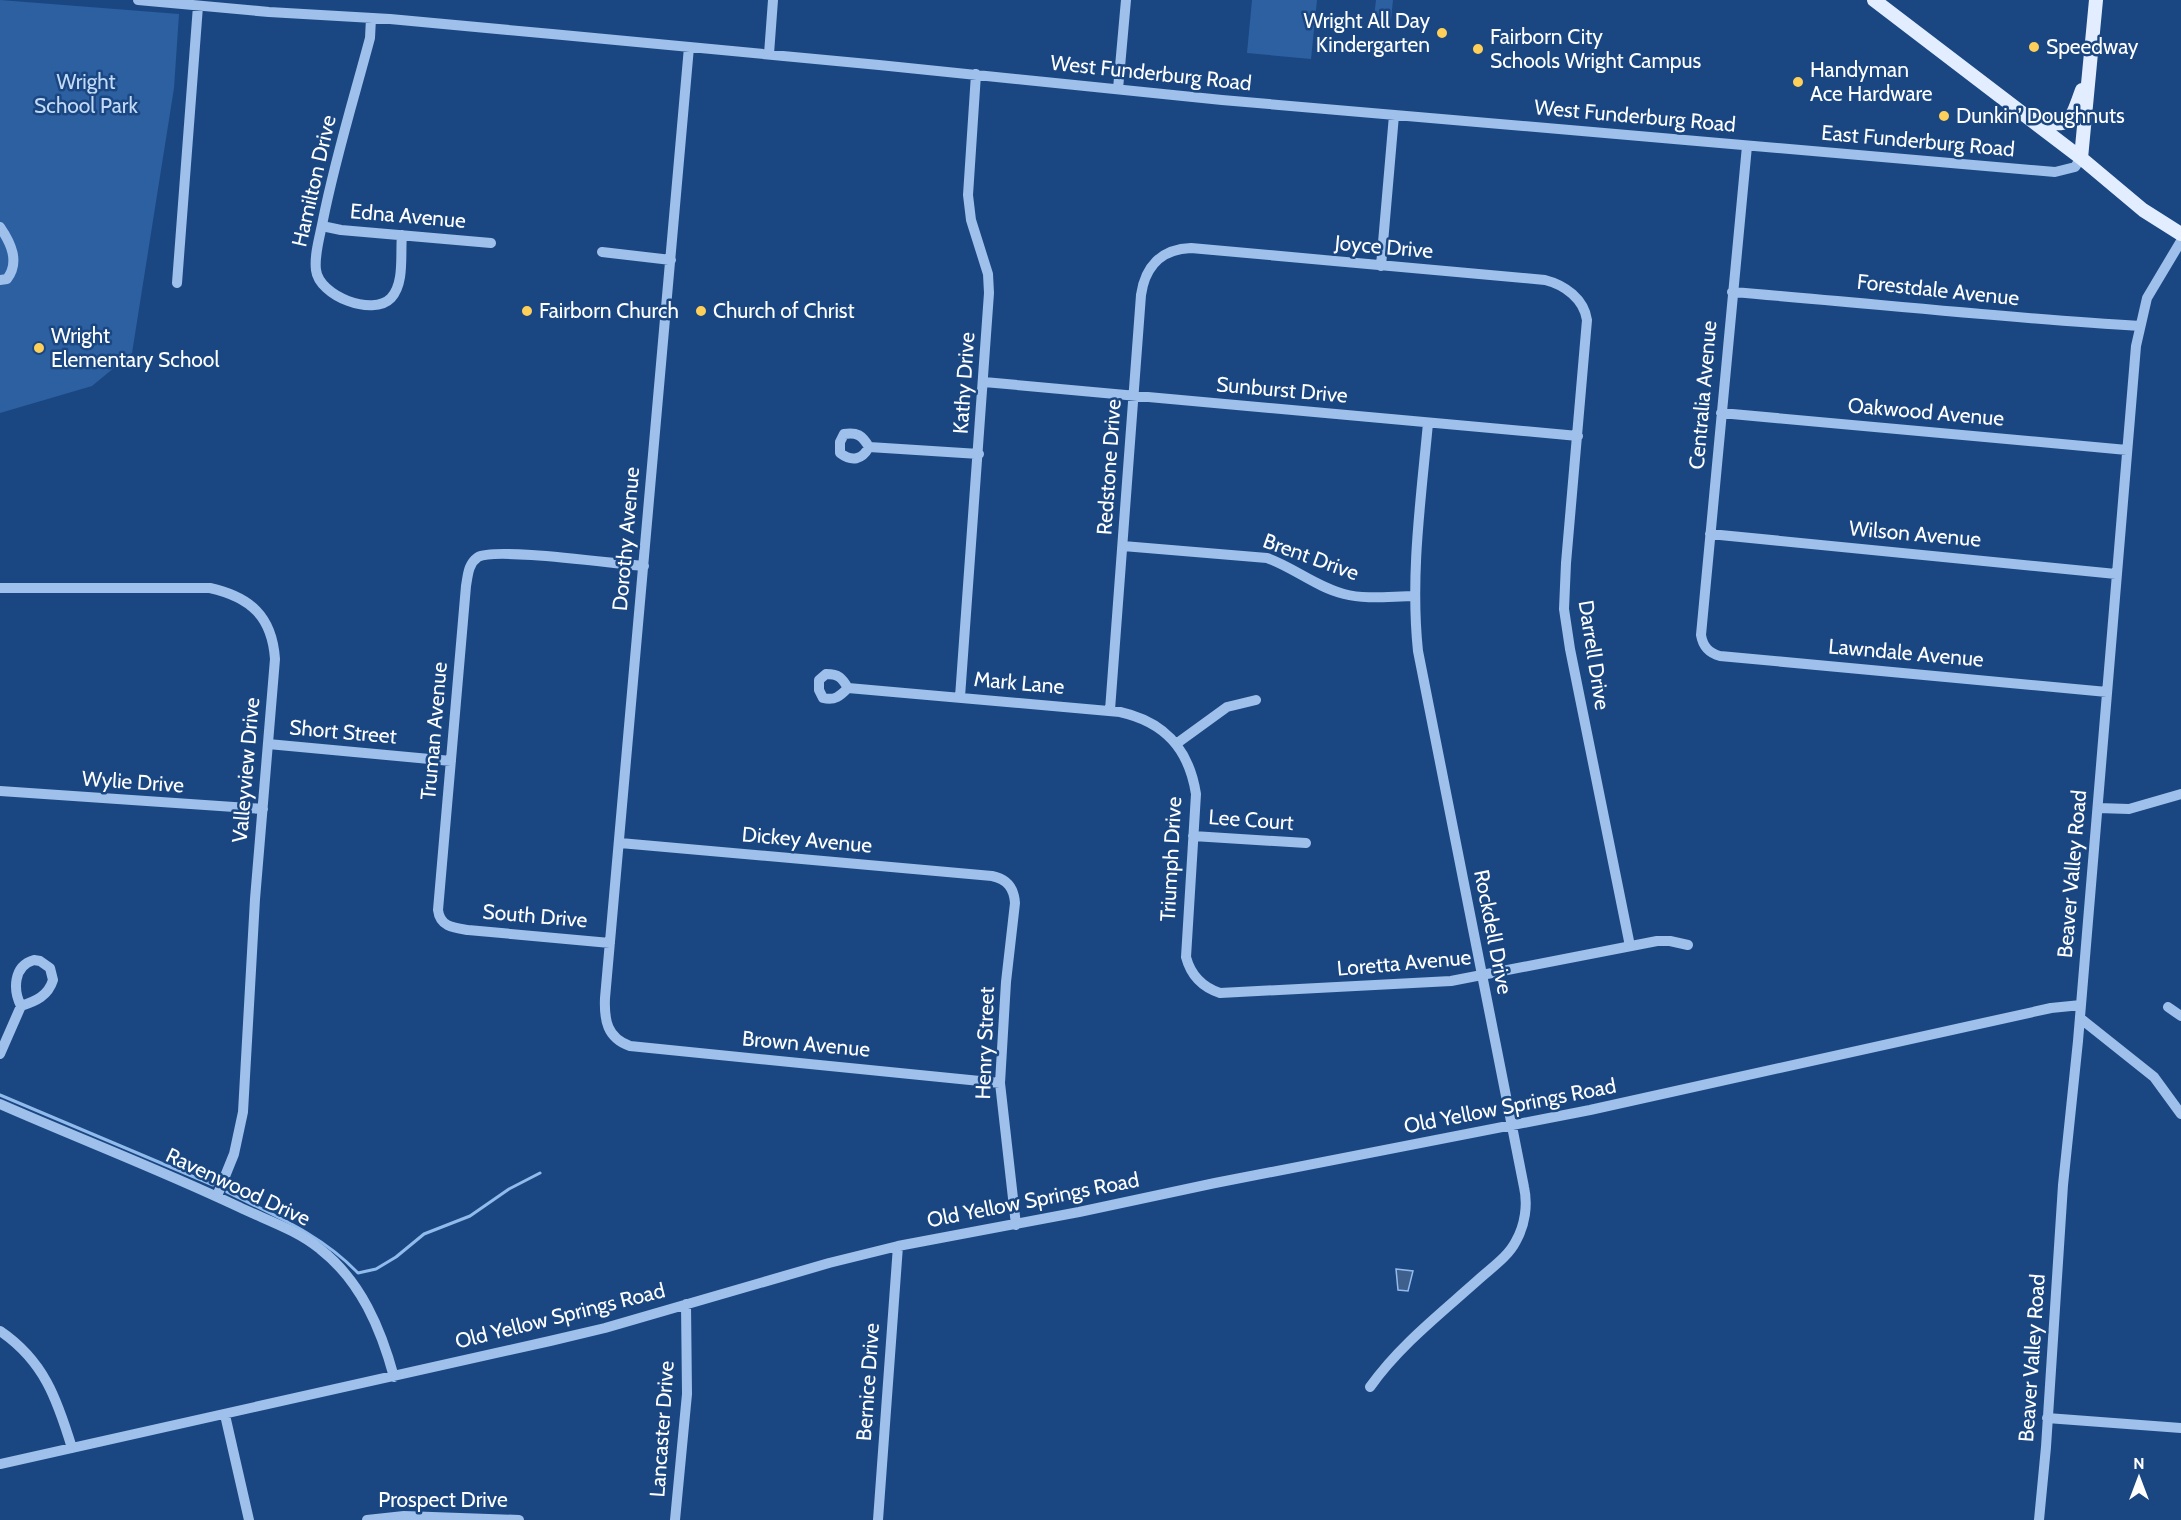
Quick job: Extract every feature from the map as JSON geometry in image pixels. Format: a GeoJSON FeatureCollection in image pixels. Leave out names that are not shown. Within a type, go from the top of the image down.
{"type":"FeatureCollection","features":[{"type":"Feature","properties":{"kind":"main road"},"geometry":{"type":"LineString","coordinates":[[1874,0],[2144,210],[2181,234]]}},
{"type":"Feature","properties":{"kind":"main road"},"geometry":{"type":"LineString","coordinates":[[2080,158],[2096,0]]}},
{"type":"Feature","properties":{"kind":"main road"},"geometry":{"type":"LineString","coordinates":[[2018,112],[2052,124],[2066,122],[2074,113],[2090,68]]}},
{"type":"Feature","properties":{"kind":"street","name":"West Funderburg Road"},"geometry":{"type":"LineString","coordinates":[[138,0],[198,6],[240,5],[1394,115],[1747,146]]}},
{"type":"Feature","properties":{"kind":"street"},"geometry":{"type":"LineString","coordinates":[[769,54],[773,0]]}},
{"type":"Feature","properties":{"kind":"street"},"geometry":{"type":"LineString","coordinates":[[1118,89],[1126,0]]}},
{"type":"Feature","properties":{"kind":"street"},"geometry":{"type":"LineString","coordinates":[[177,283],[198,6]]}},
{"type":"Feature","properties":{"kind":"street","name":"Hamilton Drive"},"geometry":{"type":"LineString","coordinates":[[371,18],[370,38],[322,226],[315,269],[321,284],[338,297],[368,304],[385,302],[395,291],[399,278],[402,235]]}},
{"type":"Feature","properties":{"kind":"street","name":"Dorothy Avenue"},"geometry":{"type":"LineString","coordinates":[[611,1034],[607,1028],[604,1013],[689,47]]}},
{"type":"Feature","properties":{"kind":"street","name":"Kathy Drive"},"geometry":{"type":"LineString","coordinates":[[960,697],[989,293],[988,274],[971,220],[968,195],[976,74]]}},
{"type":"Feature","properties":{"kind":"street"},"geometry":{"type":"LineString","coordinates":[[1381,266],[1394,115]]}},
{"type":"Feature","properties":{"kind":"street","name":"East Funderburg Road"},"geometry":{"type":"LineString","coordinates":[[1747,146],[2059,172],[2075,167],[2080,158]]}},
{"type":"Feature","properties":{"kind":"street","name":"Centralia Avenue"},"geometry":{"type":"LineString","coordinates":[[1705,647],[1701,635],[1747,146]]}},
{"type":"Feature","properties":{"kind":"street","name":"Edna Avenue"},"geometry":{"type":"LineString","coordinates":[[322,226],[491,243]]}},
{"type":"Feature","properties":{"kind":"street"},"geometry":{"type":"LineString","coordinates":[[0,227],[9,241],[14,259],[13,272],[7,279],[0,280]]}},
{"type":"Feature","properties":{"kind":"street","name":"Beaver Valley Road"},"geometry":{"type":"LineString","coordinates":[[2039,1520],[2060,1228],[2080,1018],[2127,450],[2140,327],[2151,289],[2181,241]]}},
{"type":"Feature","properties":{"kind":"street","name":"Joyce Drive"},"geometry":{"type":"LineString","coordinates":[[1183,248],[1545,280],[1561,285],[1576,298]]}},
{"type":"Feature","properties":{"kind":"street","name":"Redstone Drive"},"geometry":{"type":"LineString","coordinates":[[1110,710],[1141,295],[1147,273],[1154,263],[1164,254],[1183,248]]}},
{"type":"Feature","properties":{"kind":"street"},"geometry":{"type":"LineString","coordinates":[[602,252],[671,260]]}},
{"type":"Feature","properties":{"kind":"street","name":"Forestdale Avenue"},"geometry":{"type":"LineString","coordinates":[[1732,292],[2140,327]]}},
{"type":"Feature","properties":{"kind":"street","name":"Darrell Drive"},"geometry":{"type":"LineString","coordinates":[[1576,298],[1585,310],[1587,320],[1566,563],[1565,619],[1630,946]]}},
{"type":"Feature","properties":{"kind":"street","name":"Sunburst Drive"},"geometry":{"type":"LineString","coordinates":[[984,382],[1578,436]]}},
{"type":"Feature","properties":{"kind":"street","name":"Oakwood Avenue"},"geometry":{"type":"LineString","coordinates":[[1721,413],[2127,450]]}},
{"type":"Feature","properties":{"kind":"street","name":"Rockdell Drive"},"geometry":{"type":"LineString","coordinates":[[1370,1387],[1383,1368],[1404,1347],[1507,1254],[1516,1241],[1524,1220],[1526,1196],[1420,667],[1415,627],[1415,596],[1428,423]]}},
{"type":"Feature","properties":{"kind":"street"},"geometry":{"type":"LineString","coordinates":[[869,447],[978,454]]}},
{"type":"Feature","properties":{"kind":"street","name":"Wilson Avenue"},"geometry":{"type":"LineString","coordinates":[[1710,534],[2116,574]]}},
{"type":"Feature","properties":{"kind":"street","name":"Brent Drive"},"geometry":{"type":"LineString","coordinates":[[1123,546],[1266,558],[1284,563],[1325,587],[1343,594],[1365,597],[1415,596]]}},
{"type":"Feature","properties":{"kind":"street","name":"Truman Avenue"},"geometry":{"type":"LineString","coordinates":[[456,928],[443,922],[438,910],[468,570],[479,557],[488,554],[644,566]]}},
{"type":"Feature","properties":{"kind":"street","name":"Valleyview Drive"},"geometry":{"type":"LineString","coordinates":[[0,588],[197,587],[224,591],[240,598],[255,609],[270,630],[274,649],[249,985],[243,1112],[234,1154],[217,1196]]}},
{"type":"Feature","properties":{"kind":"street","name":"Lawndale Avenue"},"geometry":{"type":"LineString","coordinates":[[1705,647],[1711,653],[1720,656],[2107,692]]}},
{"type":"Feature","properties":{"kind":"street","name":"Mark Lane"},"geometry":{"type":"LineString","coordinates":[[848,688],[1110,710],[1147,720],[1176,744]]}},
{"type":"Feature","properties":{"kind":"street"},"geometry":{"type":"LineString","coordinates":[[1176,744],[1227,707],[1256,700]]}},
{"type":"Feature","properties":{"kind":"street","name":"Short Street"},"geometry":{"type":"LineString","coordinates":[[268,744],[451,761]]}},
{"type":"Feature","properties":{"kind":"street","name":"Triumph Drive"},"geometry":{"type":"LineString","coordinates":[[1176,744],[1187,761],[1194,781],[1196,808],[1186,950],[1188,965],[1196,978]]}},
{"type":"Feature","properties":{"kind":"street","name":"Wylie Drive"},"geometry":{"type":"LineString","coordinates":[[0,791],[263,809]]}},
{"type":"Feature","properties":{"kind":"street"},"geometry":{"type":"LineString","coordinates":[[2098,808],[2129,809],[2181,794]]}},
{"type":"Feature","properties":{"kind":"street","name":"Lee Court"},"geometry":{"type":"LineString","coordinates":[[1193,836],[1306,843]]}},
{"type":"Feature","properties":{"kind":"street","name":"Dickey Avenue"},"geometry":{"type":"LineString","coordinates":[[620,843],[992,876]]}},
{"type":"Feature","properties":{"kind":"street","name":"Henry Street"},"geometry":{"type":"LineString","coordinates":[[992,876],[1008,883],[1013,891],[1015,903],[1006,982],[1000,1083],[1016,1225]]}},
{"type":"Feature","properties":{"kind":"street","name":"South Drive"},"geometry":{"type":"LineString","coordinates":[[456,928],[610,943]]}},
{"type":"Feature","properties":{"kind":"street","name":"Loretta Avenue"},"geometry":{"type":"LineString","coordinates":[[1196,978],[1211,990],[1230,994],[1451,981],[1663,940],[1688,945]]}},
{"type":"Feature","properties":{"kind":"street","name":"Old Yellow Springs Road"},"geometry":{"type":"LineString","coordinates":[[0,1464],[605,1328],[809,1268],[898,1246],[1016,1225],[1215,1182],[1512,1125],[1772,1071],[2051,1008],[2081,1005]]}},
{"type":"Feature","properties":{"kind":"street"},"geometry":{"type":"LineString","coordinates":[[0,1053],[21,1006]]}},
{"type":"Feature","properties":{"kind":"street"},"geometry":{"type":"LineString","coordinates":[[2168,1007],[2181,1016]]}},
{"type":"Feature","properties":{"kind":"street"},"geometry":{"type":"LineString","coordinates":[[2080,1018],[2154,1077],[2181,1114]]}},
{"type":"Feature","properties":{"kind":"street","name":"Brown Avenue"},"geometry":{"type":"LineString","coordinates":[[611,1034],[630,1046],[1000,1083]]}},
{"type":"Feature","properties":{"kind":"street","name":"Ravenwood Drive"},"geometry":{"type":"LineString","coordinates":[[0,1104],[217,1196],[321,1249],[352,1283],[367,1306],[381,1335],[394,1377]]}},
{"type":"Feature","properties":{"kind":"street","name":"Bernice Drive"},"geometry":{"type":"LineString","coordinates":[[878,1520],[898,1246]]}},
{"type":"Feature","properties":{"kind":"street","name":"Lancaster Drive"},"geometry":{"type":"LineString","coordinates":[[675,1520],[687,1394],[686,1304]]}},
{"type":"Feature","properties":{"kind":"street"},"geometry":{"type":"LineString","coordinates":[[0,1331],[31,1358],[48,1382],[60,1409],[72,1448]]}},
{"type":"Feature","properties":{"kind":"street"},"geometry":{"type":"LineString","coordinates":[[225,1415],[249,1520]]}},
{"type":"Feature","properties":{"kind":"street"},"geometry":{"type":"LineString","coordinates":[[2047,1418],[2181,1428]]}},
{"type":"Feature","properties":{"kind":"street","name":"Prospect Drive"},"geometry":{"type":"LineString","coordinates":[[367,1520],[420,1516],[519,1520]]}},
{"type":"Feature","properties":{"kind":"green space","name":"Wright School Park"},"geometry":{"type":"Polygon","coordinates":[[[0,0],[179,14],[174,88],[132,353],[92,386],[0,413],[0,0]]]}},
{"type":"Feature","properties":{"kind":"green space"},"geometry":{"type":"Polygon","coordinates":[[[1252,0],[1317,0],[1311,59],[1247,53],[1252,0]]]}},
{"type":"Feature","properties":{"kind":"green space"},"geometry":{"type":"Polygon","coordinates":[[[1376,0],[1393,0],[1391,19],[1374,17],[1376,0]]]}},
{"type":"Feature","properties":{"kind":"shaded area"},"geometry":{"type":"Polygon","coordinates":[[[1396,1269],[1413,1271],[1408,1291],[1398,1290],[1396,1269]]]}},
{"type":"Feature","properties":{"kind":"waterway"},"geometry":{"type":"LineString","coordinates":[[0,1095],[213,1185]]}},
{"type":"Feature","properties":{"kind":"waterway"},"geometry":{"type":"LineString","coordinates":[[227,1192],[313,1237],[329,1247],[358,1273],[376,1269],[396,1257],[424,1234],[470,1216],[509,1189],[540,1173]]}},
{"type":"Feature","properties":{"kind":"place","name":"Wright All Day Kindergarten"},"geometry":{"type":"Point","coordinates":[1442,33]}},
{"type":"Feature","properties":{"kind":"place","name":"Speedway"},"geometry":{"type":"Point","coordinates":[2034,47]}},
{"type":"Feature","properties":{"kind":"place","name":"Fairborn City Schools Wright Campus"},"geometry":{"type":"Point","coordinates":[1478,49]}},
{"type":"Feature","properties":{"kind":"place","name":"Handyman Ace Hardware"},"geometry":{"type":"Point","coordinates":[1798,82]}},
{"type":"Feature","properties":{"kind":"place","name":"Dunkin’ Doughnuts"},"geometry":{"type":"Point","coordinates":[1944,116]}},
{"type":"Feature","properties":{"kind":"place","name":"Fairborn Church"},"geometry":{"type":"Point","coordinates":[527,311]}},
{"type":"Feature","properties":{"kind":"place","name":"Church of Christ"},"geometry":{"type":"Point","coordinates":[701,311]}},
{"type":"Feature","properties":{"kind":"place","name":"Wright Elementary School"},"geometry":{"type":"Point","coordinates":[39,348]}}]}
